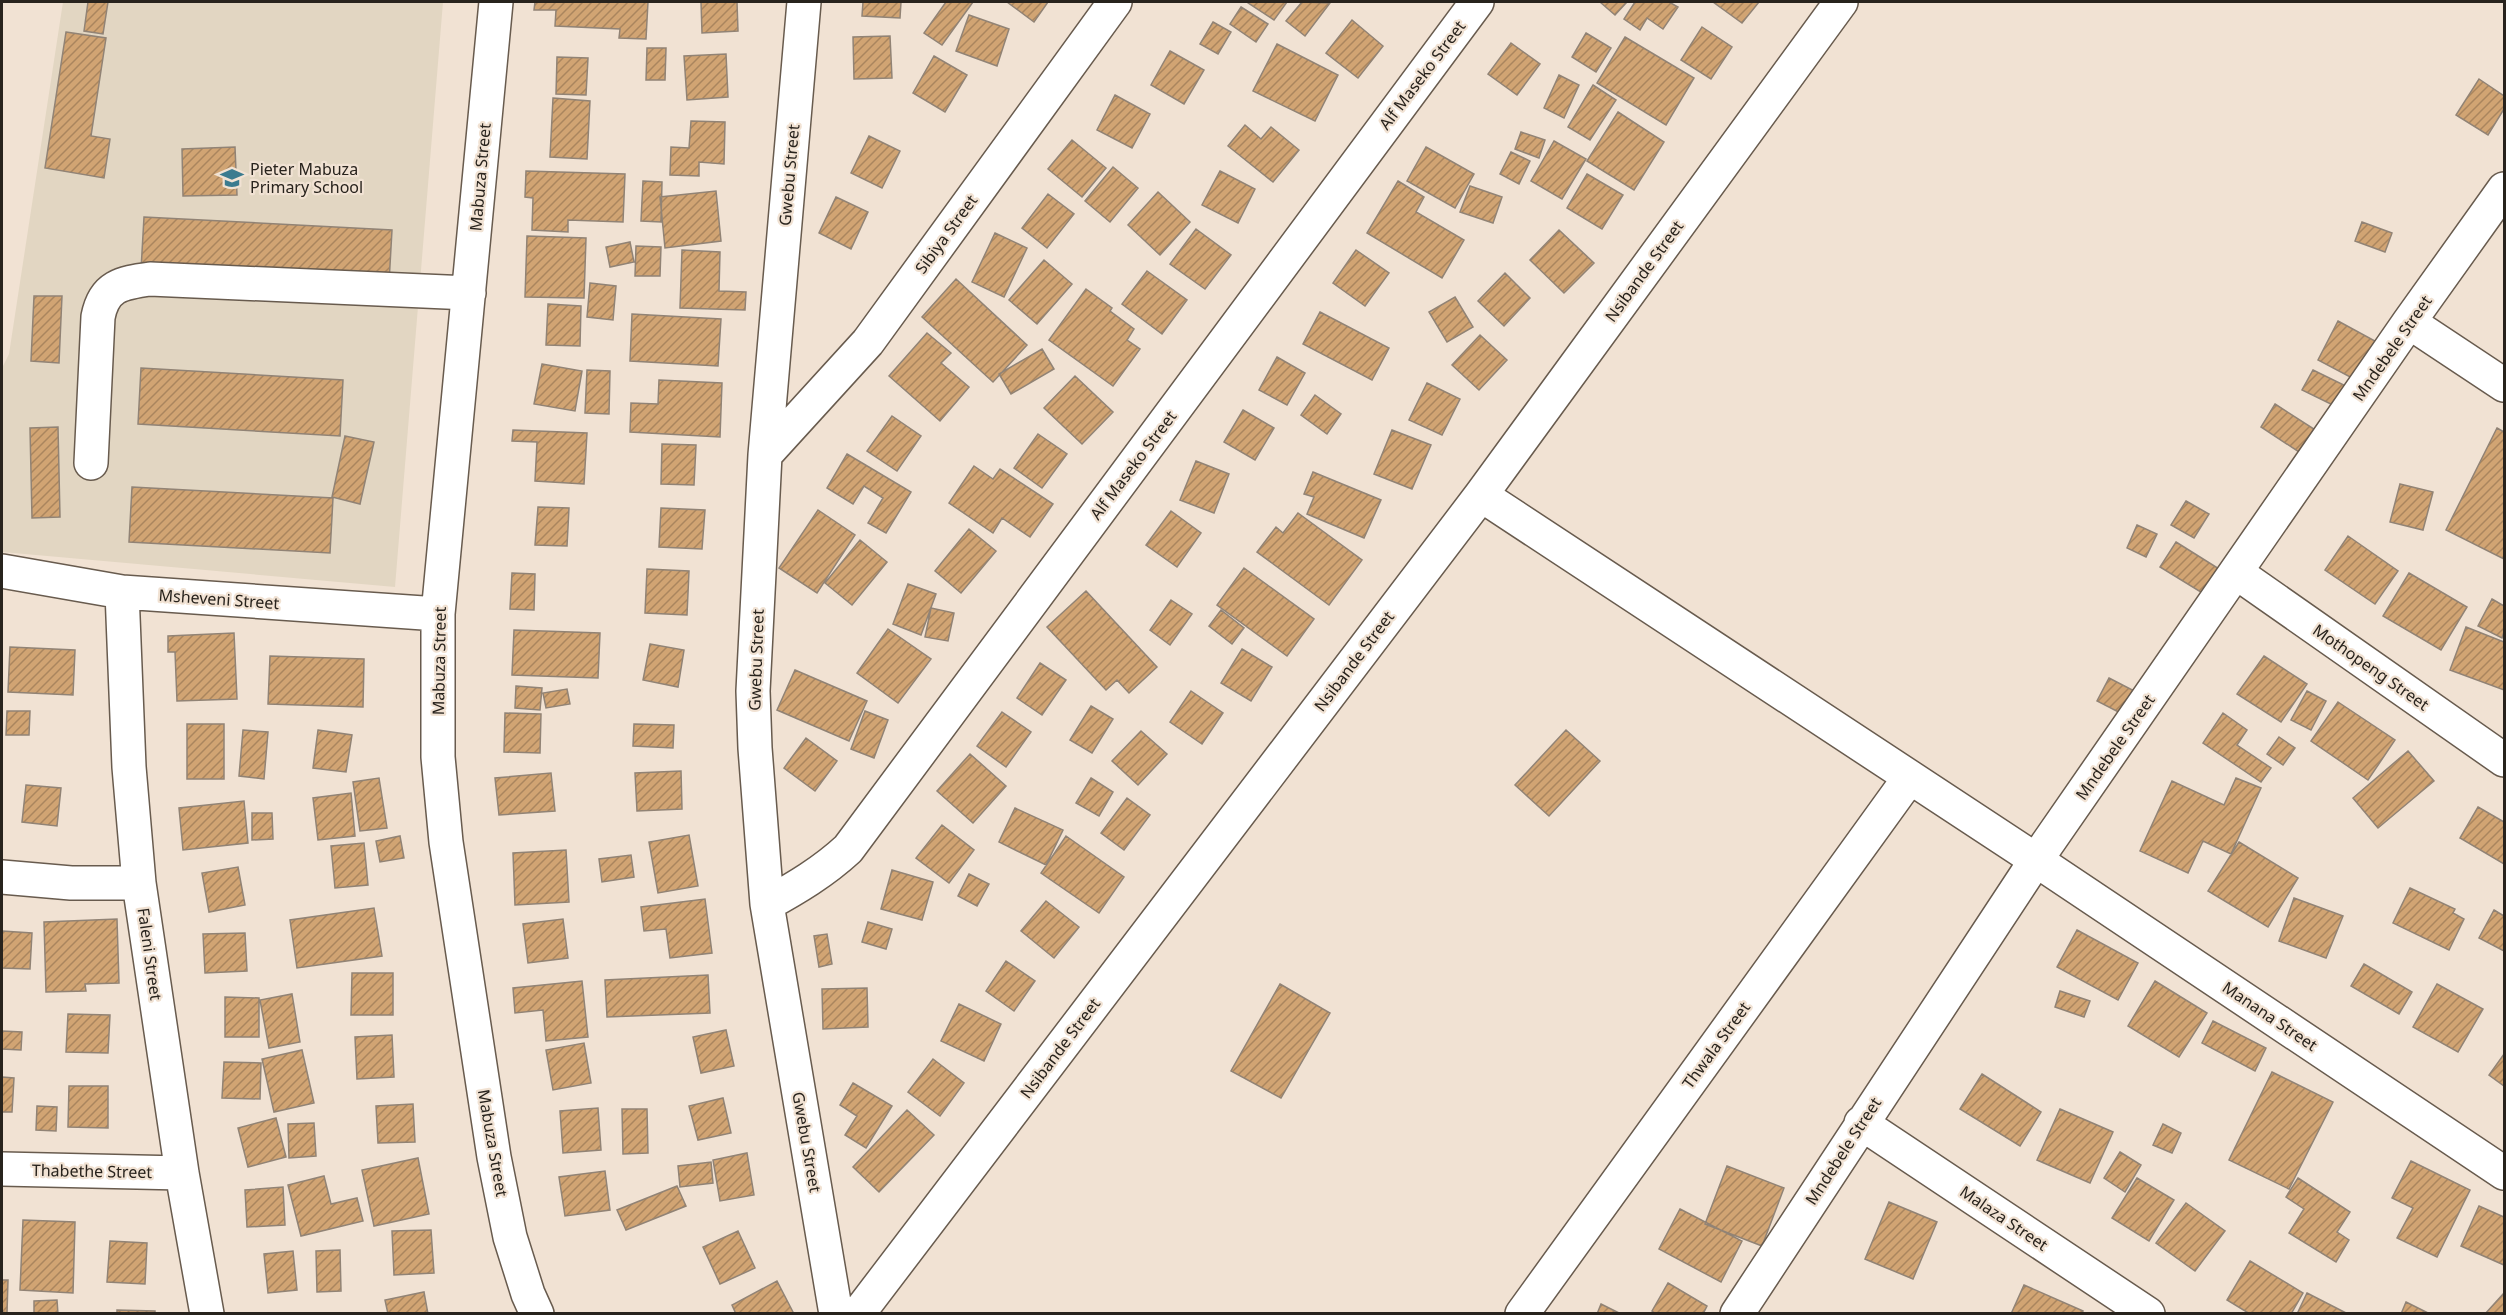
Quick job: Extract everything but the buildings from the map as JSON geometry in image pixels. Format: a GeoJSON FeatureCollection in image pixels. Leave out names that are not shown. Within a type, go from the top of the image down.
{"type":"FeatureCollection","features":[{"type":"Feature","properties":{"kind":"street","name":"Mabuza Street"},"geometry":{"type":"LineString","coordinates":[[496,2],[438,614],[438,757],[446,842],[494,1157],[510,1237],[528,1294],[537,1314]]}},
{"type":"Feature","properties":{"kind":"street","name":"Gwebu Street"},"geometry":{"type":"LineString","coordinates":[[804,2],[765,455],[753,691],[767,904],[836,1314]]}},
{"type":"Feature","properties":{"kind":"street","name":"Sibiya Street"},"geometry":{"type":"LineString","coordinates":[[765,455],[868,342],[1115,2]]}},
{"type":"Feature","properties":{"kind":"street","name":"Alf Maseko Street"},"geometry":{"type":"LineString","coordinates":[[767,904],[809,881],[848,849],[1477,2]]}},
{"type":"Feature","properties":{"kind":"street","name":"Nsibande Street"},"geometry":{"type":"LineString","coordinates":[[858,1314],[1481,495],[1841,2]]}},
{"type":"Feature","properties":{"kind":"street","name":"Mndebele Street"},"geometry":{"type":"LineString","coordinates":[[1737,1314],[2036,860],[2409,322],[2505,189]]}},
{"type":"Feature","properties":{"kind":"street"},"geometry":{"type":"LineString","coordinates":[[91,463],[98,317],[101,302],[111,289],[128,282],[150,279],[394,292],[470,293]]}},
{"type":"Feature","properties":{"kind":"street"},"geometry":{"type":"LineString","coordinates":[[2409,322],[2505,385]]}},
{"type":"Feature","properties":{"kind":"street","name":"Manana Street"},"geometry":{"type":"LineString","coordinates":[[1481,495],[2036,860],[2505,1173]]}},
{"type":"Feature","properties":{"kind":"street","name":"Msheveni Street"},"geometry":{"type":"LineString","coordinates":[[2,571],[122,592],[438,614]]}},
{"type":"Feature","properties":{"kind":"street","name":"Mothopeng Street"},"geometry":{"type":"LineString","coordinates":[[2237,573],[2505,760]]}},
{"type":"Feature","properties":{"kind":"street","name":"Faleni Street"},"geometry":{"type":"LineString","coordinates":[[122,592],[129,766],[139,883],[182,1173],[207,1314]]}},
{"type":"Feature","properties":{"kind":"street","name":"Thwala Street"},"geometry":{"type":"LineString","coordinates":[[1522,1314],[1910,777]]}},
{"type":"Feature","properties":{"kind":"street"},"geometry":{"type":"LineString","coordinates":[[2,877],[71,883],[139,883]]}},
{"type":"Feature","properties":{"kind":"street","name":"Malaza Street"},"geometry":{"type":"LineString","coordinates":[[1861,1123],[2148,1314]]}},
{"type":"Feature","properties":{"kind":"street","name":"Thabethe Street"},"geometry":{"type":"LineString","coordinates":[[2,1169],[182,1173]]}},
{"type":"Feature","properties":{"kind":"shaded area","name":"Pieter Mabuza Primary School"},"geometry":{"type":"Polygon","coordinates":[[[63,2],[443,2],[395,587],[2,552],[2,368],[9,354],[63,2]]]}},
{"type":"Feature","properties":{"kind":"place","name":"Pieter Mabuza Primary School"},"geometry":{"type":"Point","coordinates":[232,178]}}]}
